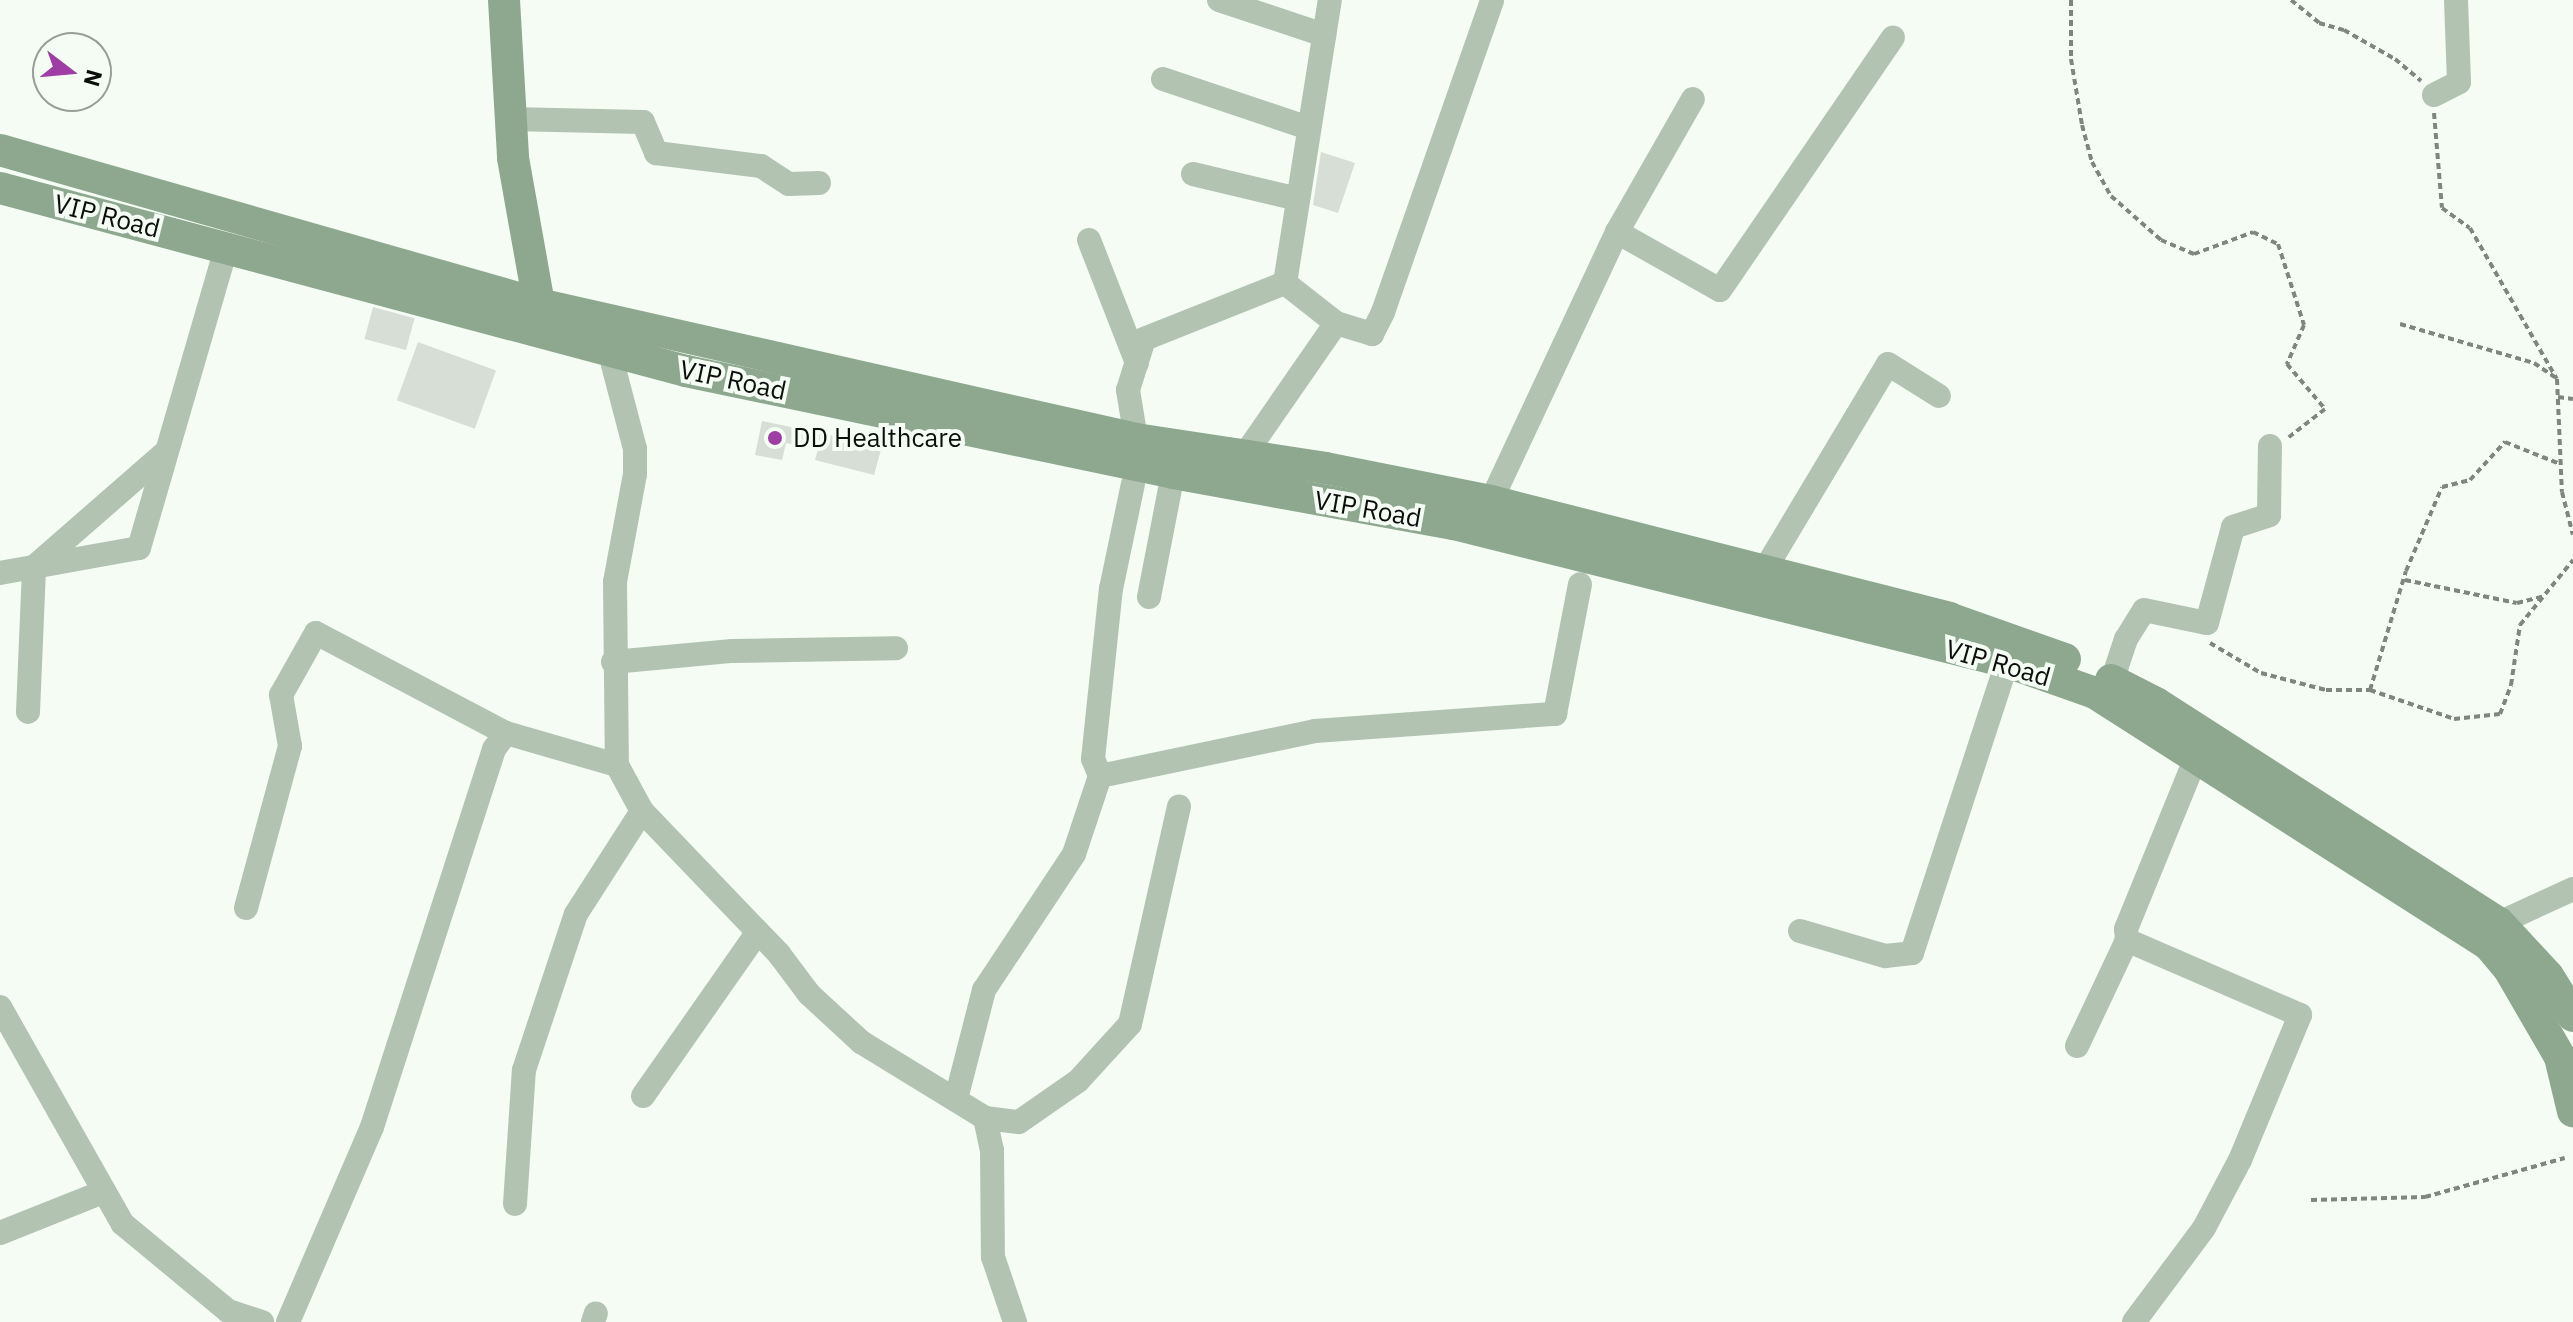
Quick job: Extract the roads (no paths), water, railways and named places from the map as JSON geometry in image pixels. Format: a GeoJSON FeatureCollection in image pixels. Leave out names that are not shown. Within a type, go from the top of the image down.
{"type":"FeatureCollection","features":[{"type":"Feature","properties":{"kind":"main road"},"geometry":{"type":"LineString","coordinates":[[504,0],[511,119],[536,316]]}},
{"type":"Feature","properties":{"kind":"main road","name":"VIP Road"},"geometry":{"type":"LineString","coordinates":[[0,150],[536,316]]}},
{"type":"Feature","properties":{"kind":"main road","name":"VIP Road"},"geometry":{"type":"LineString","coordinates":[[0,188],[227,246],[618,337],[1136,439],[1491,501],[1949,618],[2112,681],[2488,944],[2509,969],[2560,1057],[2573,1111]]}},
{"type":"Feature","properties":{"kind":"main road","name":"VIP Road"},"geometry":{"type":"LineString","coordinates":[[618,337],[686,371],[1173,473],[1454,524],[2007,662],[2095,693],[2197,755],[2242,772],[2499,923],[2548,976],[2573,1016]]}},
{"type":"Feature","properties":{"kind":"street"},"geometry":{"type":"LineString","coordinates":[[1219,0],[1324,35]]}},
{"type":"Feature","properties":{"kind":"street"},"geometry":{"type":"LineString","coordinates":[[1285,283],[1330,0]]}},
{"type":"Feature","properties":{"kind":"street"},"geometry":{"type":"LineString","coordinates":[[1285,283],[1336,323],[1372,334],[1383,312],[1492,0]]}},
{"type":"Feature","properties":{"kind":"street"},"geometry":{"type":"LineString","coordinates":[[2434,95],[2459,82],[2456,0]]}},
{"type":"Feature","properties":{"kind":"street"},"geometry":{"type":"LineString","coordinates":[[1617,232],[1720,290],[1893,37]]}},
{"type":"Feature","properties":{"kind":"street"},"geometry":{"type":"LineString","coordinates":[[1163,79],[1309,128]]}},
{"type":"Feature","properties":{"kind":"street"},"geometry":{"type":"LineString","coordinates":[[1491,501],[1617,232],[1693,99]]}},
{"type":"Feature","properties":{"kind":"street"},"geometry":{"type":"LineString","coordinates":[[511,119],[643,122],[656,153],[761,166],[789,184],[819,183]]}},
{"type":"Feature","properties":{"kind":"street"},"geometry":{"type":"LineString","coordinates":[[1193,174],[1298,199]]}},
{"type":"Feature","properties":{"kind":"street"},"geometry":{"type":"LineString","coordinates":[[1089,240],[1137,363]]}},
{"type":"Feature","properties":{"kind":"street"},"geometry":{"type":"LineString","coordinates":[[0,573],[139,548],[227,246]]}},
{"type":"Feature","properties":{"kind":"street"},"geometry":{"type":"LineString","coordinates":[[1136,439],[1128,390],[1144,339],[1285,283]]}},
{"type":"Feature","properties":{"kind":"street"},"geometry":{"type":"LineString","coordinates":[[1244,456],[1336,323]]}},
{"type":"Feature","properties":{"kind":"street"},"geometry":{"type":"LineString","coordinates":[[618,337],[613,365],[635,449],[635,474],[615,582],[613,662],[617,765],[642,811],[757,933],[809,994],[861,1042],[985,1118],[1019,1122],[1078,1081],[1130,1024],[1179,806]]}},
{"type":"Feature","properties":{"kind":"street"},"geometry":{"type":"LineString","coordinates":[[1764,571],[1888,364],[1939,396]]}},
{"type":"Feature","properties":{"kind":"street"},"geometry":{"type":"LineString","coordinates":[[2112,681],[2126,639],[2144,610],[2180,621],[2207,623],[2233,527],[2269,515],[2270,446]]}},
{"type":"Feature","properties":{"kind":"street"},"geometry":{"type":"LineString","coordinates":[[28,712],[34,567],[167,451]]}},
{"type":"Feature","properties":{"kind":"street"},"geometry":{"type":"LineString","coordinates":[[1149,597],[1173,473]]}},
{"type":"Feature","properties":{"kind":"street"},"geometry":{"type":"LineString","coordinates":[[956,1099],[984,990],[1074,854],[1100,776],[1093,759],[1111,589],[1133,484]]}},
{"type":"Feature","properties":{"kind":"street"},"geometry":{"type":"LineString","coordinates":[[1100,776],[1315,731],[1555,714],[1580,584]]}},
{"type":"Feature","properties":{"kind":"street"},"geometry":{"type":"LineString","coordinates":[[246,908],[290,746],[281,695],[316,633],[506,733],[617,765]]}},
{"type":"Feature","properties":{"kind":"street"},"geometry":{"type":"LineString","coordinates":[[613,662],[746,650],[896,648]]}},
{"type":"Feature","properties":{"kind":"street"},"geometry":{"type":"LineString","coordinates":[[1800,931],[1885,956],[1912,953],[2007,662]]}},
{"type":"Feature","properties":{"kind":"street"},"geometry":{"type":"LineString","coordinates":[[288,1322],[372,1127],[494,749],[506,733]]}},
{"type":"Feature","properties":{"kind":"street"},"geometry":{"type":"LineString","coordinates":[[2077,1046],[2113,960],[2127,940],[2126,929],[2197,755]]}},
{"type":"Feature","properties":{"kind":"street"},"geometry":{"type":"LineString","coordinates":[[515,1204],[524,1070],[576,914],[642,811]]}},
{"type":"Feature","properties":{"kind":"street"},"geometry":{"type":"LineString","coordinates":[[2499,923],[2573,889]]}},
{"type":"Feature","properties":{"kind":"street"},"geometry":{"type":"LineString","coordinates":[[643,1096],[757,933]]}},
{"type":"Feature","properties":{"kind":"street"},"geometry":{"type":"LineString","coordinates":[[2127,940],[2300,1015],[2240,1160],[2204,1228],[2134,1322]]}},
{"type":"Feature","properties":{"kind":"street"},"geometry":{"type":"LineString","coordinates":[[0,1007],[123,1224],[228,1311],[262,1322]]}},
{"type":"Feature","properties":{"kind":"street"},"geometry":{"type":"LineString","coordinates":[[985,1118],[992,1150],[993,1257],[1015,1322]]}},
{"type":"Feature","properties":{"kind":"street"},"geometry":{"type":"LineString","coordinates":[[0,1233],[103,1192]]}},
{"type":"Feature","properties":{"kind":"place","name":"DD Healthcare"},"geometry":{"type":"Point","coordinates":[775,438]}}]}
